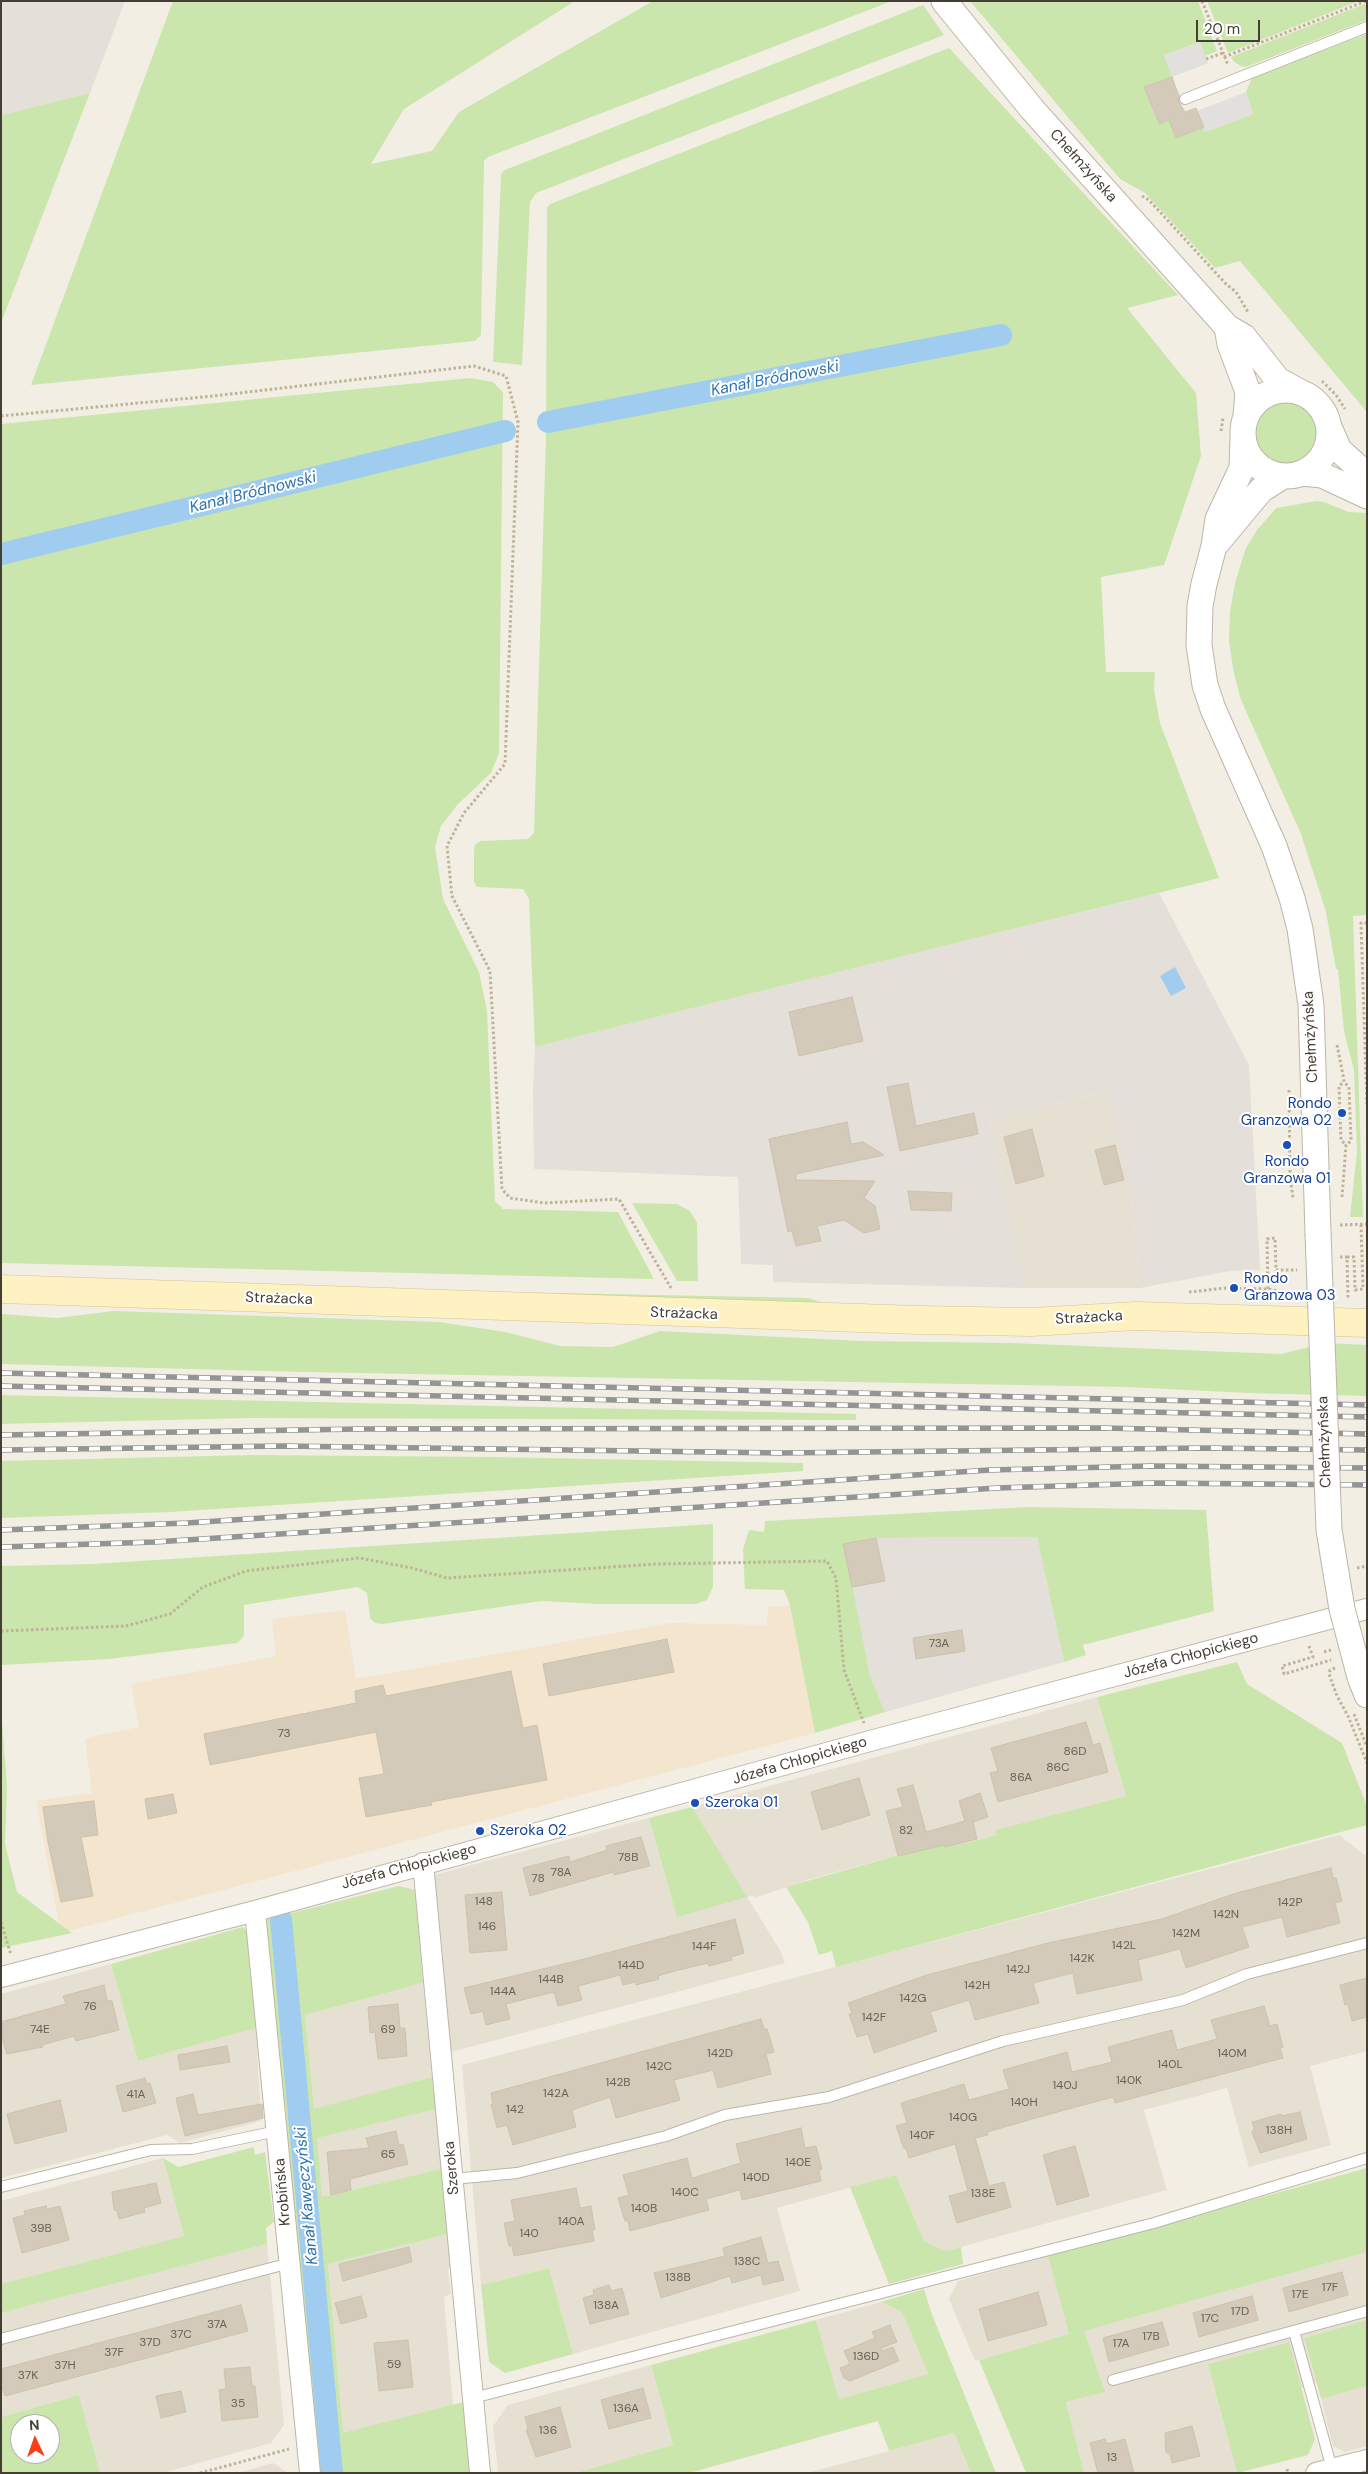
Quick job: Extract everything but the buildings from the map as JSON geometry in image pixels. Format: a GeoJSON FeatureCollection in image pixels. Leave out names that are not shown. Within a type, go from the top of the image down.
{"type":"FeatureCollection","features":[{"type":"Feature","properties":{"kind":"main road","name":"Strażacka"},"geometry":{"type":"LineString","coordinates":[[1,1289],[919,1320],[1031,1322],[1129,1316],[1367,1323]]}},
{"type":"Feature","properties":{"kind":"street","name":"Chełmżyńska"},"geometry":{"type":"LineString","coordinates":[[944,1],[1014,88],[1227,328],[1244,337],[1278,380],[1311,386]]}},
{"type":"Feature","properties":{"kind":"street","name":"Chełmżyńska"},"geometry":{"type":"LineString","coordinates":[[1227,328],[1230,344],[1248,392],[1242,468],[1218,519],[1214,546],[1200,606],[1201,659],[1213,709],[1277,852],[1300,929],[1310,1005],[1333,1231],[1329,1530],[1342,1609],[1364,1686]]}},
{"type":"Feature","properties":{"kind":"street"},"geometry":{"type":"LineString","coordinates":[[1338,420],[1320,406],[1311,386],[1269,393],[1259,398],[1244,428],[1247,453],[1256,464],[1273,475],[1316,473],[1367,496]]}},
{"type":"Feature","properties":{"kind":"street"},"geometry":{"type":"LineString","coordinates":[[1293,475],[1313,466],[1322,457],[1338,420]]}},
{"type":"Feature","properties":{"kind":"street"},"geometry":{"type":"LineString","coordinates":[[1338,420],[1339,450],[1367,475]]}},
{"type":"Feature","properties":{"kind":"street","name":"Chełmżyńska"},"geometry":{"type":"LineString","coordinates":[[1214,546],[1261,490],[1293,475]]}},
{"type":"Feature","properties":{"kind":"street","name":"Józefa Chłopickiego"},"geometry":{"type":"LineString","coordinates":[[9,1974],[255,1910],[870,1741],[1367,1610]]}},
{"type":"Feature","properties":{"kind":"street","name":"Szeroka"},"geometry":{"type":"LineString","coordinates":[[423,1863],[480,2473]]}},
{"type":"Feature","properties":{"kind":"street","name":"Krobińska"},"geometry":{"type":"LineString","coordinates":[[255,1910],[310,2473]]}},
{"type":"Feature","properties":{"kind":"street"},"geometry":{"type":"LineString","coordinates":[[1324,2471],[1367,2460]]}},
{"type":"Feature","properties":{"kind":"lane"},"geometry":{"type":"LineString","coordinates":[[1185,99],[1367,27]]}},
{"type":"Feature","properties":{"kind":"lane"},"geometry":{"type":"LineString","coordinates":[[452,2179],[517,2174],[666,2136],[725,2115],[829,2097],[1003,2041],[1183,2000],[1247,1974],[1367,1943]]}},
{"type":"Feature","properties":{"kind":"lane"},"geometry":{"type":"LineString","coordinates":[[1,2187],[151,2150],[192,2149],[277,2130]]}},
{"type":"Feature","properties":{"kind":"lane"},"geometry":{"type":"LineString","coordinates":[[473,2398],[1154,2223],[1367,2158]]}},
{"type":"Feature","properties":{"kind":"lane"},"geometry":{"type":"LineString","coordinates":[[1,2339],[290,2263]]}},
{"type":"Feature","properties":{"kind":"lane"},"geometry":{"type":"LineString","coordinates":[[1113,2380],[1367,2311]]}},
{"type":"Feature","properties":{"kind":"lane"},"geometry":{"type":"LineString","coordinates":[[1294,2331],[1324,2471]]}},
{"type":"Feature","properties":{"kind":"path"},"geometry":{"type":"LineString","coordinates":[[1202,1],[1234,80]]}},
{"type":"Feature","properties":{"kind":"path"},"geometry":{"type":"LineString","coordinates":[[1206,59],[1224,55],[1366,1]]}},
{"type":"Feature","properties":{"kind":"path"},"geometry":{"type":"LineString","coordinates":[[1226,284],[1238,295],[1251,318]]}},
{"type":"Feature","properties":{"kind":"path"},"geometry":{"type":"LineString","coordinates":[[1,416],[213,396],[474,366],[506,376],[518,422],[505,764],[464,814],[447,846],[452,896],[490,971],[502,1189],[510,1198],[544,1203],[619,1199],[673,1290]]}},
{"type":"Feature","properties":{"kind":"path"},"geometry":{"type":"LineString","coordinates":[[1311,386],[1336,395],[1338,420]]}},
{"type":"Feature","properties":{"kind":"path"},"geometry":{"type":"LineString","coordinates":[[1367,922],[1361,923],[1367,1106]]}},
{"type":"Feature","properties":{"kind":"path"},"geometry":{"type":"LineString","coordinates":[[1290,1081],[1288,1113],[1289,1168],[1294,1203]]}},
{"type":"Feature","properties":{"kind":"path"},"geometry":{"type":"LineString","coordinates":[[1341,1204],[1346,1145],[1351,1141],[1349,1087],[1344,1082],[1340,1086],[1341,1140],[1346,1145]]}},
{"type":"Feature","properties":{"kind":"path"},"geometry":{"type":"LineString","coordinates":[[1333,1231],[1340,1220]]}},
{"type":"Feature","properties":{"kind":"path"},"geometry":{"type":"LineString","coordinates":[[1347,1257],[1354,1257],[1355,1290],[1363,1289],[1361,1224]]}},
{"type":"Feature","properties":{"kind":"path"},"geometry":{"type":"LineString","coordinates":[[1333,1231],[1367,1224]]}},
{"type":"Feature","properties":{"kind":"path"},"geometry":{"type":"LineString","coordinates":[[1268,1290],[1267,1239],[1275,1238],[1276,1270],[1297,1270]]}},
{"type":"Feature","properties":{"kind":"path"},"geometry":{"type":"LineString","coordinates":[[1,1631],[126,1626],[170,1614],[203,1587],[246,1571],[359,1558],[412,1568],[447,1578],[656,1564],[827,1561],[836,1578],[844,1670],[870,1741]]}},
{"type":"Feature","properties":{"kind":"path"},"geometry":{"type":"LineString","coordinates":[[1309,1644],[1313,1657],[1282,1666],[1284,1674],[1331,1660]]}},
{"type":"Feature","properties":{"kind":"path"},"geometry":{"type":"LineString","coordinates":[[1,1922],[9,1974]]}},
{"type":"Feature","properties":{"kind":"path"},"geometry":{"type":"LineString","coordinates":[[200,2473],[307,2444]]}},
{"type":"Feature","properties":{"kind":"shaded area"},"geometry":{"type":"Polygon","coordinates":[[[1,1],[125,1],[90,93],[1,115],[1,1]]]}},
{"type":"Feature","properties":{"kind":"shaded area"},"geometry":{"type":"Polygon","coordinates":[[[1200,42],[1208,63],[1172,77],[1164,55],[1200,42]]]}},
{"type":"Feature","properties":{"kind":"shaded area"},"geometry":{"type":"Polygon","coordinates":[[[1246,92],[1253,114],[1205,132],[1197,111],[1246,92]]]}},
{"type":"Feature","properties":{"kind":"shaded area"},"geometry":{"type":"Polygon","coordinates":[[[1159,893],[1249,1065],[1260,1270],[1230,1271],[1140,1288],[1131,1188],[1106,1091],[990,1120],[1025,1288],[773,1282],[773,1265],[741,1264],[738,1177],[534,1169],[533,1091],[535,1047],[1159,893]]]}},
{"type":"Feature","properties":{"kind":"shaded area"},"geometry":{"type":"Polygon","coordinates":[[[1107,1091],[1131,1188],[1140,1288],[1025,1288],[990,1120],[1107,1091]]]}},
{"type":"Feature","properties":{"kind":"shaded area"},"geometry":{"type":"Polygon","coordinates":[[[1037,1537],[1064,1662],[885,1712],[870,1676],[843,1544],[876,1538],[1037,1537]]]}},
{"type":"Feature","properties":{"kind":"shaded area"},"geometry":{"type":"Polygon","coordinates":[[[790,1605],[815,1733],[61,1933],[36,1801],[92,1793],[85,1738],[139,1727],[131,1684],[276,1656],[272,1619],[345,1610],[356,1679],[670,1623],[767,1625],[768,1607],[790,1605]]]}},
{"type":"Feature","properties":{"kind":"shaded area"},"geometry":{"type":"Polygon","coordinates":[[[1097,1697],[1126,1796],[995,1830],[996,1835],[967,1843],[945,1847],[944,1845],[906,1853],[807,1880],[755,1898],[753,1895],[747,1897],[780,1950],[785,1963],[451,2052],[434,1875],[649,1818],[677,1916],[746,1897],[692,1807],[1097,1697]]]}},
{"type":"Feature","properties":{"kind":"shaded area"},"geometry":{"type":"Polygon","coordinates":[[[1339,1835],[1367,1857],[1367,2051],[1310,2066],[1331,2145],[1249,2167],[1227,2088],[1144,2110],[1167,2190],[946,2251],[924,2241],[896,2175],[777,2208],[800,2291],[573,2354],[549,2268],[481,2285],[462,2065],[1339,1835]]]}},
{"type":"Feature","properties":{"kind":"shaded area"},"geometry":{"type":"Polygon","coordinates":[[[111,1964],[138,2061],[256,2028],[261,2121],[180,2143],[167,2135],[1,2178],[1,1994],[111,1964]]]}},
{"type":"Feature","properties":{"kind":"shaded area"},"geometry":{"type":"Polygon","coordinates":[[[423,1983],[432,2077],[314,2110],[305,2015],[423,1983]]]}},
{"type":"Feature","properties":{"kind":"shaded area"},"geometry":{"type":"Polygon","coordinates":[[[436,2109],[441,2169],[322,2197],[316,2138],[436,2109]]]}},
{"type":"Feature","properties":{"kind":"shaded area"},"geometry":{"type":"Polygon","coordinates":[[[163,2158],[184,2236],[1,2284],[1,2201],[163,2158]]]}},
{"type":"Feature","properties":{"kind":"shaded area"},"geometry":{"type":"Polygon","coordinates":[[[448,2234],[452,2261],[448,2271],[451,2294],[444,2297],[453,2405],[343,2434],[328,2264],[448,2234]]]}},
{"type":"Feature","properties":{"kind":"shaded area"},"geometry":{"type":"Polygon","coordinates":[[[267,2244],[284,2425],[271,2443],[163,2473],[100,2473],[79,2395],[1,2417],[1,2313],[267,2244]]]}},
{"type":"Feature","properties":{"kind":"shaded area"},"geometry":{"type":"Polygon","coordinates":[[[1367,2252],[1367,2320],[1304,2338],[1316,2383],[1301,2387],[1288,2342],[1208,2364],[1237,2473],[1084,2473],[1066,2402],[1104,2392],[1084,2331],[1367,2252]]]}},
{"type":"Feature","properties":{"kind":"shaded area"},"geometry":{"type":"Polygon","coordinates":[[[1048,2256],[1069,2334],[975,2361],[949,2299],[958,2281],[1048,2256]]]}},
{"type":"Feature","properties":{"kind":"shaded area"},"geometry":{"type":"Polygon","coordinates":[[[881,2302],[902,2312],[928,2374],[839,2399],[816,2320],[881,2302]]]}},
{"type":"Feature","properties":{"kind":"shaded area"},"geometry":{"type":"Polygon","coordinates":[[[651,2365],[673,2445],[575,2473],[498,2473],[493,2426],[508,2405],[651,2365]]]}},
{"type":"Feature","properties":{"kind":"shaded area"},"geometry":{"type":"Polygon","coordinates":[[[1367,2386],[1367,2446],[1345,2452],[1333,2446],[1321,2399],[1367,2386]]]}},
{"type":"Feature","properties":{"kind":"shaded area"},"geometry":{"type":"Polygon","coordinates":[[[954,2433],[971,2473],[807,2473],[889,2451],[954,2433]]]}},
{"type":"Feature","properties":{"kind":"shaded area"},"geometry":{"type":"Polygon","coordinates":[[[273,2463],[288,2473],[238,2473],[273,2463]]]}},
{"type":"Feature","properties":{"kind":"green space"},"geometry":{"type":"Polygon","coordinates":[[[173,1],[575,1],[404,109],[371,164],[432,151],[459,112],[653,1],[892,1],[488,157],[484,161],[481,335],[475,341],[31,385],[173,1]]]}},
{"type":"Feature","properties":{"kind":"green space"},"geometry":{"type":"Polygon","coordinates":[[[970,1],[1198,1],[1217,51],[1205,56],[1200,42],[1164,55],[1172,77],[1144,87],[1158,124],[1169,120],[1176,138],[1204,127],[1205,132],[1253,114],[1246,92],[1252,78],[1367,34],[1367,412],[1240,261],[1215,268],[1145,193],[1120,179],[970,1]]]}},
{"type":"Feature","properties":{"kind":"green space"},"geometry":{"type":"Polygon","coordinates":[[[1207,1],[1359,1],[1228,53],[1207,1]]]}},
{"type":"Feature","properties":{"kind":"green space"},"geometry":{"type":"Polygon","coordinates":[[[1367,3],[1367,20],[1246,67],[1240,66],[1231,57],[1367,3]]]}},
{"type":"Feature","properties":{"kind":"green space"},"geometry":{"type":"Polygon","coordinates":[[[923,5],[944,35],[536,193],[530,202],[522,365],[493,362],[501,174],[505,170],[923,5]]]}},
{"type":"Feature","properties":{"kind":"green space"},"geometry":{"type":"Polygon","coordinates":[[[949,48],[1178,295],[1127,308],[1196,393],[1201,456],[1164,565],[1101,577],[1106,672],[1155,672],[1154,690],[1160,723],[1219,878],[535,1047],[529,899],[523,889],[477,887],[474,882],[474,851],[475,845],[480,841],[528,839],[534,833],[546,437],[547,208],[550,204],[949,48]]]}},
{"type":"Feature","properties":{"kind":"green space"},"geometry":{"type":"Polygon","coordinates":[[[90,93],[63,162],[1,323],[1,115],[90,93]]]}},
{"type":"Feature","properties":{"kind":"green space"},"geometry":{"type":"Polygon","coordinates":[[[470,378],[493,382],[503,392],[499,753],[491,773],[458,804],[441,826],[435,847],[443,899],[479,972],[487,1011],[495,1201],[503,1209],[618,1212],[654,1279],[1,1263],[1,424],[470,378]]]}},
{"type":"Feature","properties":{"kind":"green space"},"geometry":{"type":"Polygon","coordinates":[[[1286,401],[1304,407],[1312,415],[1318,433],[1312,451],[1304,459],[1286,465],[1268,459],[1260,451],[1254,433],[1260,415],[1268,407],[1286,401]]]}},
{"type":"Feature","properties":{"kind":"green space"},"geometry":{"type":"Polygon","coordinates":[[[1317,501],[1349,512],[1367,513],[1367,915],[1353,916],[1363,1217],[1350,1217],[1357,1152],[1354,1070],[1344,1031],[1338,969],[1336,969],[1326,912],[1301,834],[1241,700],[1234,674],[1229,641],[1230,612],[1235,583],[1246,548],[1257,530],[1276,508],[1317,501]]]}},
{"type":"Feature","properties":{"kind":"green space"},"geometry":{"type":"Polygon","coordinates":[[[632,1203],[677,1204],[690,1211],[697,1223],[698,1281],[677,1281],[632,1203]]]}},
{"type":"Feature","properties":{"kind":"green space"},"geometry":{"type":"Polygon","coordinates":[[[306,1288],[808,1298],[827,1304],[306,1288]]]}},
{"type":"Feature","properties":{"kind":"green space"},"geometry":{"type":"Polygon","coordinates":[[[114,1311],[439,1322],[505,1332],[560,1346],[613,1347],[660,1331],[862,1341],[1011,1343],[1281,1354],[1326,1343],[1367,1345],[1367,1396],[1128,1387],[304,1372],[1,1364],[1,1314],[57,1318],[114,1311]]]}},
{"type":"Feature","properties":{"kind":"green space"},"geometry":{"type":"Polygon","coordinates":[[[1,1395],[856,1414],[856,1420],[251,1418],[1,1424],[1,1395]]]}},
{"type":"Feature","properties":{"kind":"green space"},"geometry":{"type":"Polygon","coordinates":[[[252,1455],[803,1463],[803,1471],[170,1512],[1,1518],[1,1461],[252,1455]]]}},
{"type":"Feature","properties":{"kind":"green space"},"geometry":{"type":"Polygon","coordinates":[[[1029,1507],[1206,1510],[1214,1611],[1083,1645],[1086,1655],[1064,1662],[1037,1537],[877,1538],[844,1544],[870,1676],[885,1712],[815,1733],[790,1605],[784,1590],[745,1589],[743,1549],[749,1530],[764,1532],[765,1521],[1029,1507]]]}},
{"type":"Feature","properties":{"kind":"green space"},"geometry":{"type":"Polygon","coordinates":[[[713,1524],[713,1587],[707,1600],[696,1604],[599,1604],[542,1601],[382,1624],[375,1623],[370,1618],[367,1593],[358,1587],[244,1605],[244,1636],[237,1643],[109,1659],[1,1665],[1,1566],[93,1564],[713,1524]]]}},
{"type":"Feature","properties":{"kind":"green space"},"geometry":{"type":"Polygon","coordinates":[[[1237,1662],[1247,1684],[1342,1743],[1367,1806],[1367,1825],[836,1967],[832,1951],[819,1955],[808,1922],[786,1887],[906,1853],[944,1844],[945,1847],[967,1843],[996,1835],[995,1830],[1126,1796],[1097,1697],[1237,1662]]]}},
{"type":"Feature","properties":{"kind":"green space"},"geometry":{"type":"Polygon","coordinates":[[[1,1707],[7,1787],[5,1844],[17,1892],[72,1933],[1,1948],[1,1707]]]}},
{"type":"Feature","properties":{"kind":"green space"},"geometry":{"type":"Polygon","coordinates":[[[692,1807],[747,1897],[677,1917],[649,1818],[692,1807]]]}},
{"type":"Feature","properties":{"kind":"green space"},"geometry":{"type":"Polygon","coordinates":[[[399,1886],[415,1890],[423,1983],[305,2015],[314,2109],[432,2077],[436,2109],[317,2138],[322,2197],[441,2169],[448,2234],[328,2264],[343,2433],[463,2402],[470,2473],[319,2473],[264,1920],[399,1886]]]}},
{"type":"Feature","properties":{"kind":"green space"},"geometry":{"type":"Polygon","coordinates":[[[243,1927],[247,1932],[256,2028],[138,2061],[111,1964],[243,1927]]]}},
{"type":"Feature","properties":{"kind":"green space"},"geometry":{"type":"Polygon","coordinates":[[[254,2147],[255,2155],[265,2152],[274,2222],[266,2228],[267,2244],[1,2313],[1,2284],[184,2236],[163,2158],[178,2167],[254,2147]]]}},
{"type":"Feature","properties":{"kind":"green space"},"geometry":{"type":"Polygon","coordinates":[[[1367,2168],[1367,2252],[1084,2331],[1105,2392],[1066,2402],[1084,2473],[1026,2473],[979,2360],[1069,2334],[1048,2256],[1367,2168]]]}},
{"type":"Feature","properties":{"kind":"green space"},"geometry":{"type":"Polygon","coordinates":[[[896,2175],[924,2241],[946,2251],[961,2247],[963,2264],[889,2284],[850,2187],[896,2175]]]}},
{"type":"Feature","properties":{"kind":"green space"},"geometry":{"type":"Polygon","coordinates":[[[549,2268],[573,2354],[505,2373],[489,2362],[481,2285],[549,2268]]]}},
{"type":"Feature","properties":{"kind":"green space"},"geometry":{"type":"Polygon","coordinates":[[[924,2289],[931,2312],[996,2473],[971,2473],[954,2433],[889,2451],[878,2421],[689,2473],[575,2473],[673,2445],[651,2365],[816,2320],[839,2399],[928,2374],[902,2312],[881,2302],[924,2289]]]}},
{"type":"Feature","properties":{"kind":"green space"},"geometry":{"type":"Polygon","coordinates":[[[1367,2320],[1367,2386],[1321,2399],[1304,2338],[1367,2320]]]}},
{"type":"Feature","properties":{"kind":"green space"},"geometry":{"type":"Polygon","coordinates":[[[1289,2342],[1315,2439],[1308,2455],[1237,2473],[1208,2364],[1289,2342]]]}},
{"type":"Feature","properties":{"kind":"green space"},"geometry":{"type":"Polygon","coordinates":[[[79,2395],[100,2473],[1,2473],[1,2417],[10,2414],[10,2464],[60,2464],[60,2414],[12,2414],[79,2395]]]}},
{"type":"Feature","properties":{"kind":"water"},"geometry":{"type":"Polygon","coordinates":[[[1175,967],[1186,988],[1171,996],[1160,976],[1175,967]]]}},
{"type":"Feature","properties":{"kind":"waterway","name":"Kanał Bródnowski"},"geometry":{"type":"LineString","coordinates":[[548,422],[1001,335]]}},
{"type":"Feature","properties":{"kind":"waterway","name":"Kanał Bródnowski"},"geometry":{"type":"LineString","coordinates":[[1,554],[505,431]]}},
{"type":"Feature","properties":{"kind":"waterway","name":"Kanał Kawęczyński"},"geometry":{"type":"LineString","coordinates":[[281,1920],[332,2473]]}},
{"type":"Feature","properties":{"kind":"railway"},"geometry":{"type":"LineString","coordinates":[[1,1373],[1367,1405]]}},
{"type":"Feature","properties":{"kind":"railway"},"geometry":{"type":"LineString","coordinates":[[1,1386],[1367,1417]]}},
{"type":"Feature","properties":{"kind":"railway"},"geometry":{"type":"LineString","coordinates":[[1,1435],[359,1429],[1103,1428],[1367,1434]]}},
{"type":"Feature","properties":{"kind":"railway"},"geometry":{"type":"LineString","coordinates":[[1,1450],[283,1446],[781,1453],[1206,1448],[1367,1450]]}},
{"type":"Feature","properties":{"kind":"railway"},"geometry":{"type":"LineString","coordinates":[[1,1530],[187,1523],[990,1470],[1151,1466],[1367,1468]]}},
{"type":"Feature","properties":{"kind":"railway"},"geometry":{"type":"LineString","coordinates":[[1,1547],[155,1542],[997,1488],[1154,1483],[1367,1485]]}},
{"type":"Feature","properties":{"kind":"place","name":"Rondo Granzowa 02"},"geometry":{"type":"Point","coordinates":[1342,1113]}},
{"type":"Feature","properties":{"kind":"place","name":"Rondo Granzowa 01"},"geometry":{"type":"Point","coordinates":[1287,1145]}},
{"type":"Feature","properties":{"kind":"place","name":"Rondo Granzowa 03"},"geometry":{"type":"Point","coordinates":[1234,1288]}},
{"type":"Feature","properties":{"kind":"place","name":"Szeroka 01"},"geometry":{"type":"Point","coordinates":[695,1803]}},
{"type":"Feature","properties":{"kind":"place","name":"Szeroka 02"},"geometry":{"type":"Point","coordinates":[480,1831]}}]}
